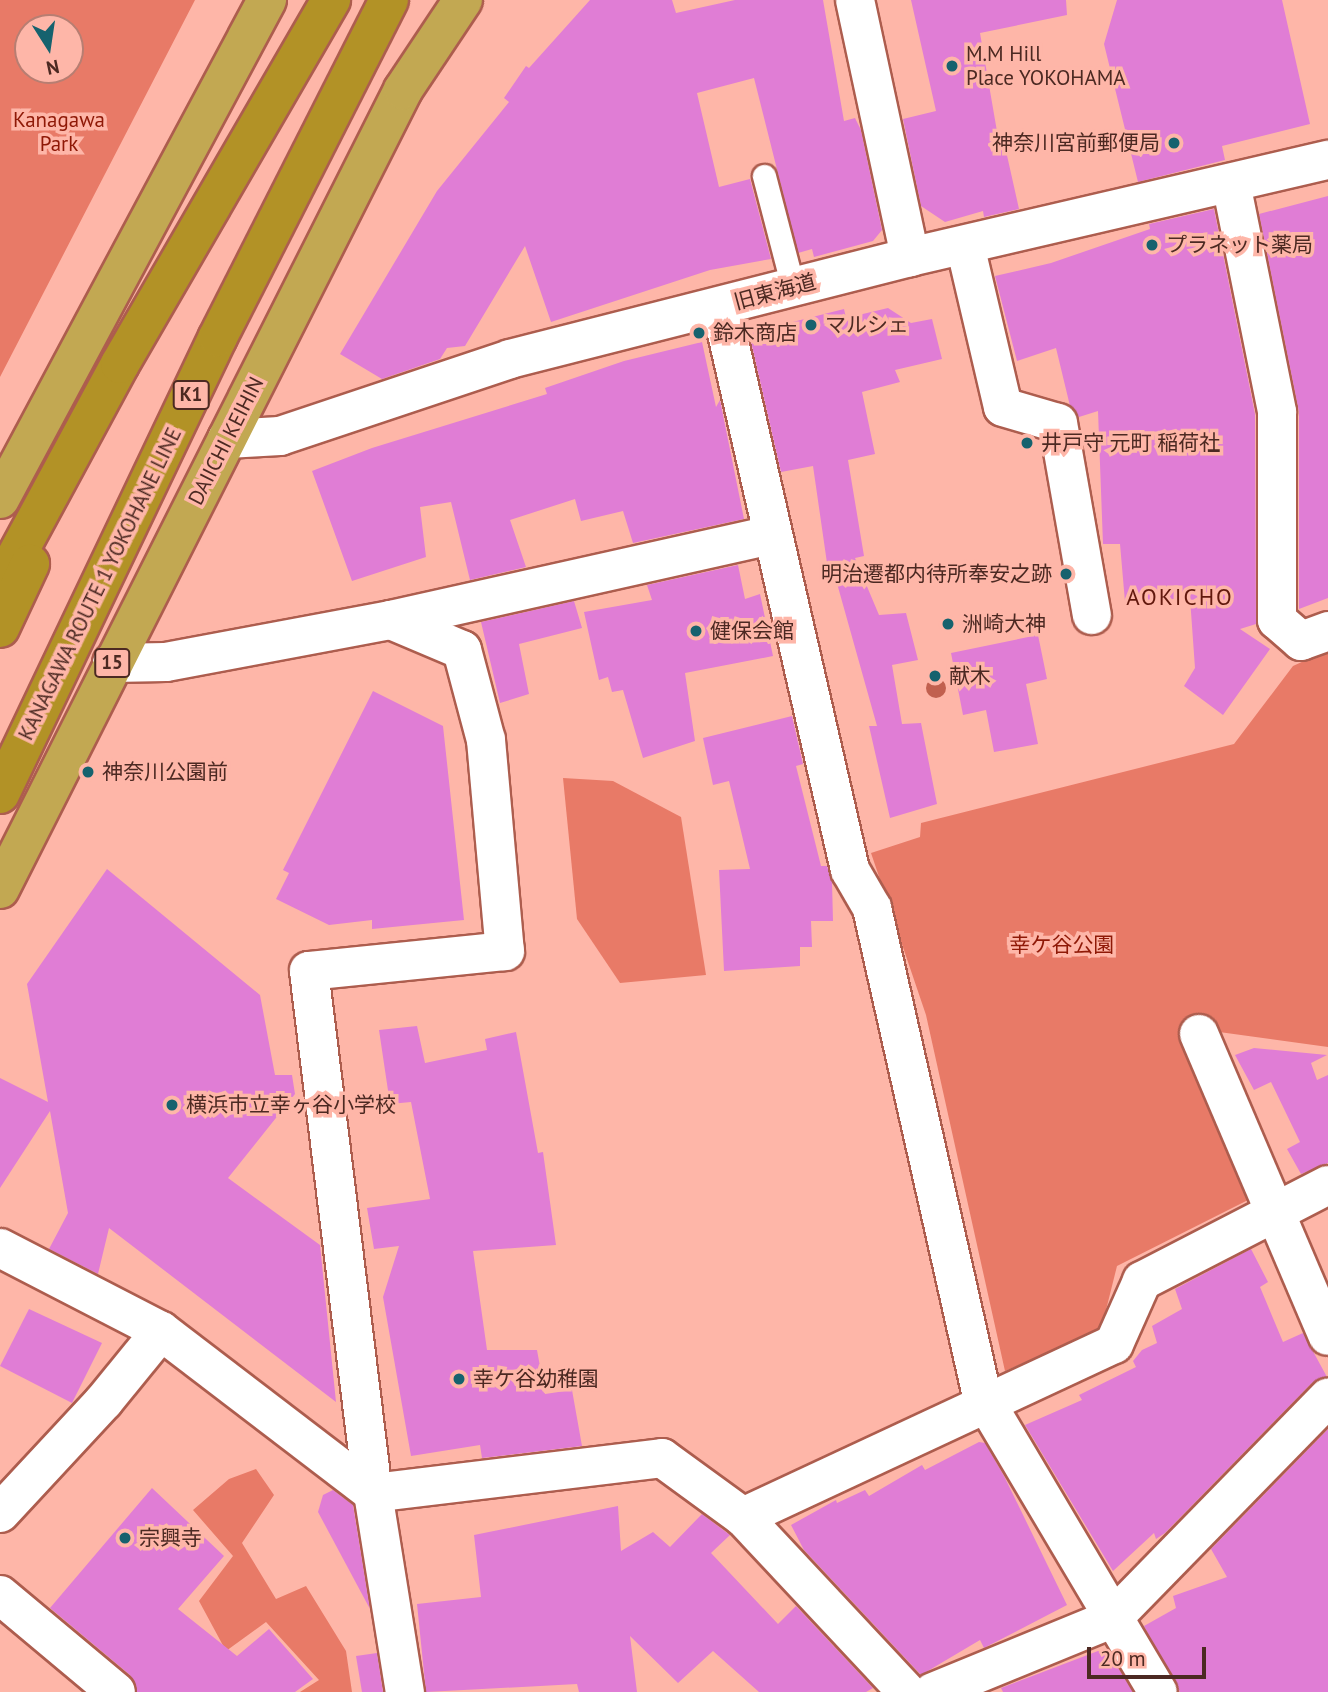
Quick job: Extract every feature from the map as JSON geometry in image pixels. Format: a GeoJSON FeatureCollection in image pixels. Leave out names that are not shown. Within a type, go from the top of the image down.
{"type":"FeatureCollection","features":[{"type":"Feature","properties":{"kind":"highway"},"geometry":{"type":"LineString","coordinates":[[0,499],[267,0]]}},
{"type":"Feature","properties":{"kind":"highway"},"geometry":{"type":"LineString","coordinates":[[0,586],[120,364],[331,0]]}},
{"type":"Feature","properties":{"kind":"highway","name":"KANAGAWA ROUTE 1 YOKOHANE LINE"},"geometry":{"type":"LineString","coordinates":[[0,794],[224,325],[389,0]]}},
{"type":"Feature","properties":{"kind":"highway","name":"DAIICHI KEIHIN"},"geometry":{"type":"LineString","coordinates":[[0,889],[403,90],[463,0]]}},
{"type":"Feature","properties":{"kind":"highway"},"geometry":{"type":"LineString","coordinates":[[0,628],[120,364]]}},
{"type":"Feature","properties":{"kind":"street"},"geometry":{"type":"LineString","coordinates":[[855,0],[910,257]]}},
{"type":"Feature","properties":{"kind":"street","name":"旧東海道"},"geometry":{"type":"LineString","coordinates":[[227,439],[280,436],[510,359],[910,257],[1328,160]]}},
{"type":"Feature","properties":{"kind":"street"},"geometry":{"type":"LineString","coordinates":[[1231,183],[1277,412],[1278,620],[1301,641],[1328,631]]}},
{"type":"Feature","properties":{"kind":"street"},"geometry":{"type":"LineString","coordinates":[[965,245],[1003,407],[1058,423],[1092,615]]}},
{"type":"Feature","properties":{"kind":"street"},"geometry":{"type":"LineString","coordinates":[[721,307],[771,535],[850,870],[872,908],[986,1402],[1158,1692]]}},
{"type":"Feature","properties":{"kind":"street"},"geometry":{"type":"LineString","coordinates":[[112,663],[179,660],[391,620],[771,535]]}},
{"type":"Feature","properties":{"kind":"street"},"geometry":{"type":"LineString","coordinates":[[391,620],[462,650],[486,740],[505,951],[309,971],[373,1493],[405,1692]]}},
{"type":"Feature","properties":{"kind":"street"},"geometry":{"type":"LineString","coordinates":[[1199,1034],[1273,1213],[1328,1336]]}},
{"type":"Feature","properties":{"kind":"street"},"geometry":{"type":"LineString","coordinates":[[743,1517],[1114,1344],[1142,1281],[1328,1185]]}},
{"type":"Feature","properties":{"kind":"street"},"geometry":{"type":"LineString","coordinates":[[0,1248],[161,1331],[373,1493],[662,1458],[743,1517],[907,1692]]}},
{"type":"Feature","properties":{"kind":"street"},"geometry":{"type":"LineString","coordinates":[[0,1513],[104,1401],[161,1331]]}},
{"type":"Feature","properties":{"kind":"street"},"geometry":{"type":"LineString","coordinates":[[933,1692],[1113,1618],[1328,1398]]}},
{"type":"Feature","properties":{"kind":"street"},"geometry":{"type":"LineString","coordinates":[[0,1595],[116,1692]]}},
{"type":"Feature","properties":{"kind":"lane"},"geometry":{"type":"LineString","coordinates":[[764,176],[793,287]]}},
{"type":"Feature","properties":{"kind":"green space","name":"Kanagawa Park"},"geometry":{"type":"Polygon","coordinates":[[[0,0],[195,0],[0,377],[0,0]]]}},
{"type":"Feature","properties":{"kind":"green space","name":"幸ケ谷公園"},"geometry":{"type":"Polygon","coordinates":[[[1328,650],[1328,1047],[1190,1028],[1254,1197],[1117,1266],[1101,1330],[1005,1371],[926,1015],[871,853],[920,837],[921,823],[1234,744],[1293,666],[1328,650]]]}},
{"type":"Feature","properties":{"kind":"green space"},"geometry":{"type":"Polygon","coordinates":[[[563,778],[613,781],[681,817],[706,975],[620,983],[577,919],[563,778]]]}},
{"type":"Feature","properties":{"kind":"green space"},"geometry":{"type":"Polygon","coordinates":[[[256,1469],[274,1495],[242,1543],[276,1599],[306,1586],[346,1651],[352,1692],[300,1692],[319,1680],[266,1622],[226,1651],[199,1601],[233,1556],[193,1510],[229,1479],[256,1469]]]}},
{"type":"Feature","properties":{"kind":"building"},"geometry":{"type":"Polygon","coordinates":[[[590,0],[672,0],[676,13],[735,0],[823,0],[844,121],[855,118],[861,130],[882,230],[873,241],[814,257],[812,249],[798,253],[754,78],[697,93],[719,187],[750,179],[771,259],[710,270],[551,322],[525,246],[465,346],[447,348],[440,359],[382,379],[340,354],[437,191],[509,102],[504,98],[526,66],[529,68],[590,0]]]}},
{"type":"Feature","properties":{"kind":"building"},"geometry":{"type":"Polygon","coordinates":[[[911,0],[1066,0],[1067,15],[980,33],[999,143],[1004,142],[1019,209],[984,217],[983,211],[945,222],[921,206],[903,119],[936,111],[911,0]]]}},
{"type":"Feature","properties":{"kind":"building"},"geometry":{"type":"Polygon","coordinates":[[[1117,0],[1282,0],[1310,124],[1222,146],[1225,160],[1138,182],[1104,44],[1117,0]]]}},
{"type":"Feature","properties":{"kind":"building"},"geometry":{"type":"Polygon","coordinates":[[[1328,196],[1328,598],[1299,609],[1299,412],[1259,214],[1328,196]]]}},
{"type":"Feature","properties":{"kind":"building"},"geometry":{"type":"Polygon","coordinates":[[[1214,209],[1255,414],[1256,624],[1240,629],[1270,649],[1223,715],[1184,686],[1195,668],[1190,598],[1125,602],[1120,544],[1103,544],[1098,411],[1079,417],[1070,406],[1056,348],[1017,361],[995,276],[1051,263],[1150,229],[1149,224],[1214,209]]]}},
{"type":"Feature","properties":{"kind":"building"},"geometry":{"type":"Polygon","coordinates":[[[888,308],[911,323],[932,319],[942,359],[895,370],[900,382],[862,392],[875,454],[848,460],[864,556],[855,558],[879,615],[906,613],[918,660],[892,665],[902,724],[921,723],[937,804],[890,818],[869,726],[877,726],[831,562],[827,563],[813,466],[781,472],[750,337],[753,332],[844,309],[846,318],[888,308]]]}},
{"type":"Feature","properties":{"kind":"building"},"geometry":{"type":"Polygon","coordinates":[[[702,342],[716,407],[720,400],[744,519],[633,543],[623,511],[581,521],[575,499],[510,520],[526,567],[470,580],[451,502],[420,507],[426,557],[352,581],[312,471],[372,448],[547,394],[545,388],[624,361],[702,342]]]}},
{"type":"Feature","properties":{"kind":"building"},"geometry":{"type":"Polygon","coordinates":[[[738,565],[745,599],[760,594],[773,656],[685,673],[695,741],[643,758],[623,690],[612,692],[608,677],[599,680],[584,612],[652,600],[647,585],[738,565]]]}},
{"type":"Feature","properties":{"kind":"building"},"geometry":{"type":"Polygon","coordinates":[[[574,601],[582,628],[519,644],[529,694],[500,703],[481,622],[574,601]]]}},
{"type":"Feature","properties":{"kind":"building","name":"洲崎大神"},"geometry":{"type":"Polygon","coordinates":[[[1038,635],[1047,679],[1026,684],[1038,744],[994,752],[986,710],[963,715],[951,653],[1038,635]]]}},
{"type":"Feature","properties":{"kind":"building"},"geometry":{"type":"Polygon","coordinates":[[[373,691],[443,726],[464,920],[372,929],[372,920],[329,925],[276,899],[289,873],[283,870],[373,691]]]}},
{"type":"Feature","properties":{"kind":"building"},"geometry":{"type":"Polygon","coordinates":[[[792,716],[803,764],[796,766],[821,866],[827,866],[832,882],[833,921],[811,921],[812,947],[800,947],[800,966],[724,971],[719,870],[750,869],[729,781],[713,785],[703,738],[792,716]]]}},
{"type":"Feature","properties":{"kind":"building"},"geometry":{"type":"Polygon","coordinates":[[[107,869],[260,995],[275,1075],[292,1075],[295,1094],[228,1178],[320,1245],[336,1402],[109,1228],[98,1274],[49,1249],[68,1213],[50,1111],[0,1188],[0,1078],[48,1102],[27,984],[107,869]]]}},
{"type":"Feature","properties":{"kind":"building"},"geometry":{"type":"Polygon","coordinates":[[[417,1026],[425,1063],[487,1050],[485,1039],[516,1032],[538,1153],[543,1152],[556,1245],[473,1251],[487,1350],[537,1350],[545,1394],[572,1390],[582,1446],[482,1458],[480,1445],[411,1456],[383,1297],[399,1246],[374,1249],[367,1208],[430,1199],[411,1102],[390,1104],[379,1030],[417,1026]]]}},
{"type":"Feature","properties":{"kind":"building"},"geometry":{"type":"Polygon","coordinates":[[[1254,1048],[1327,1055],[1311,1063],[1317,1080],[1328,1075],[1328,1163],[1301,1174],[1287,1149],[1300,1142],[1271,1082],[1254,1090],[1235,1055],[1254,1048]]]}},
{"type":"Feature","properties":{"kind":"building"},"geometry":{"type":"Polygon","coordinates":[[[1251,1249],[1268,1282],[1260,1287],[1283,1342],[1303,1333],[1327,1377],[1312,1383],[1165,1533],[1156,1539],[1154,1533],[1113,1571],[1025,1425],[1082,1400],[1079,1395],[1136,1367],[1133,1361],[1142,1350],[1157,1343],[1152,1326],[1182,1309],[1175,1289],[1251,1249]]]}},
{"type":"Feature","properties":{"kind":"building"},"geometry":{"type":"Polygon","coordinates":[[[29,1309],[102,1343],[72,1403],[0,1366],[29,1309]]]}},
{"type":"Feature","properties":{"kind":"building"},"geometry":{"type":"Polygon","coordinates":[[[1328,1429],[1328,1692],[1180,1692],[1144,1626],[1176,1608],[1173,1596],[1227,1577],[1211,1549],[1328,1429]]]}},
{"type":"Feature","properties":{"kind":"building"},"geometry":{"type":"Polygon","coordinates":[[[979,1442],[985,1443],[1004,1476],[1067,1605],[984,1648],[980,1640],[921,1675],[804,1550],[791,1525],[836,1500],[837,1503],[865,1490],[869,1496],[922,1465],[925,1470],[979,1442]]]}},
{"type":"Feature","properties":{"kind":"building"},"geometry":{"type":"Polygon","coordinates":[[[152,1488],[224,1556],[178,1609],[237,1656],[269,1629],[313,1679],[295,1692],[137,1692],[130,1675],[50,1608],[152,1488]]]}},
{"type":"Feature","properties":{"kind":"building"},"geometry":{"type":"Polygon","coordinates":[[[333,1490],[353,1505],[370,1609],[318,1512],[323,1495],[333,1490]]]}},
{"type":"Feature","properties":{"kind":"building"},"geometry":{"type":"Polygon","coordinates":[[[618,1506],[621,1551],[653,1532],[670,1547],[702,1514],[730,1535],[711,1553],[778,1624],[796,1606],[873,1688],[866,1692],[759,1692],[713,1651],[678,1683],[630,1636],[637,1692],[579,1692],[577,1684],[426,1692],[417,1604],[481,1597],[474,1535],[618,1506]]]}},
{"type":"Feature","properties":{"kind":"building"},"geometry":{"type":"Polygon","coordinates":[[[1098,1651],[1108,1651],[1133,1692],[1003,1692],[1001,1688],[1098,1651]]]}},
{"type":"Feature","properties":{"kind":"building"},"geometry":{"type":"Polygon","coordinates":[[[377,1653],[383,1692],[362,1692],[356,1656],[377,1653]]]}},
{"type":"Feature","properties":{"kind":"place","name":"M.M Hill Place YOKOHAMA"},"geometry":{"type":"Point","coordinates":[952,66]}},
{"type":"Feature","properties":{"kind":"place","name":"神奈川宮前郵便局"},"geometry":{"type":"Point","coordinates":[1174,143]}},
{"type":"Feature","properties":{"kind":"place","name":"プラネット薬局"},"geometry":{"type":"Point","coordinates":[1152,245]}},
{"type":"Feature","properties":{"kind":"place","name":"マルシェ"},"geometry":{"type":"Point","coordinates":[811,325]}},
{"type":"Feature","properties":{"kind":"place","name":"鈴木商店"},"geometry":{"type":"Point","coordinates":[699,333]}},
{"type":"Feature","properties":{"kind":"place","name":"井戸守 元町 稲荷社"},"geometry":{"type":"Point","coordinates":[1027,443]}},
{"type":"Feature","properties":{"kind":"place","name":"明治遷都内待所奉安之跡"},"geometry":{"type":"Point","coordinates":[1066,574]}},
{"type":"Feature","properties":{"kind":"place","name":"洲崎大神"},"geometry":{"type":"Point","coordinates":[948,624]}},
{"type":"Feature","properties":{"kind":"place","name":"健保会館"},"geometry":{"type":"Point","coordinates":[696,631]}},
{"type":"Feature","properties":{"kind":"place","name":"献木"},"geometry":{"type":"Point","coordinates":[935,676]}},
{"type":"Feature","properties":{"kind":"place","name":"神奈川公園前"},"geometry":{"type":"Point","coordinates":[88,772]}},
{"type":"Feature","properties":{"kind":"place","name":"横浜市立幸ヶ谷小学校"},"geometry":{"type":"Point","coordinates":[172,1105]}},
{"type":"Feature","properties":{"kind":"place","name":"幸ケ谷幼稚園"},"geometry":{"type":"Point","coordinates":[459,1379]}},
{"type":"Feature","properties":{"kind":"place","name":"宗興寺"},"geometry":{"type":"Point","coordinates":[125,1538]}},
{"type":"Feature","properties":{"kind":"district","name":"AOKICHO"},"geometry":{"type":"Point","coordinates":[1180,597]}}]}
